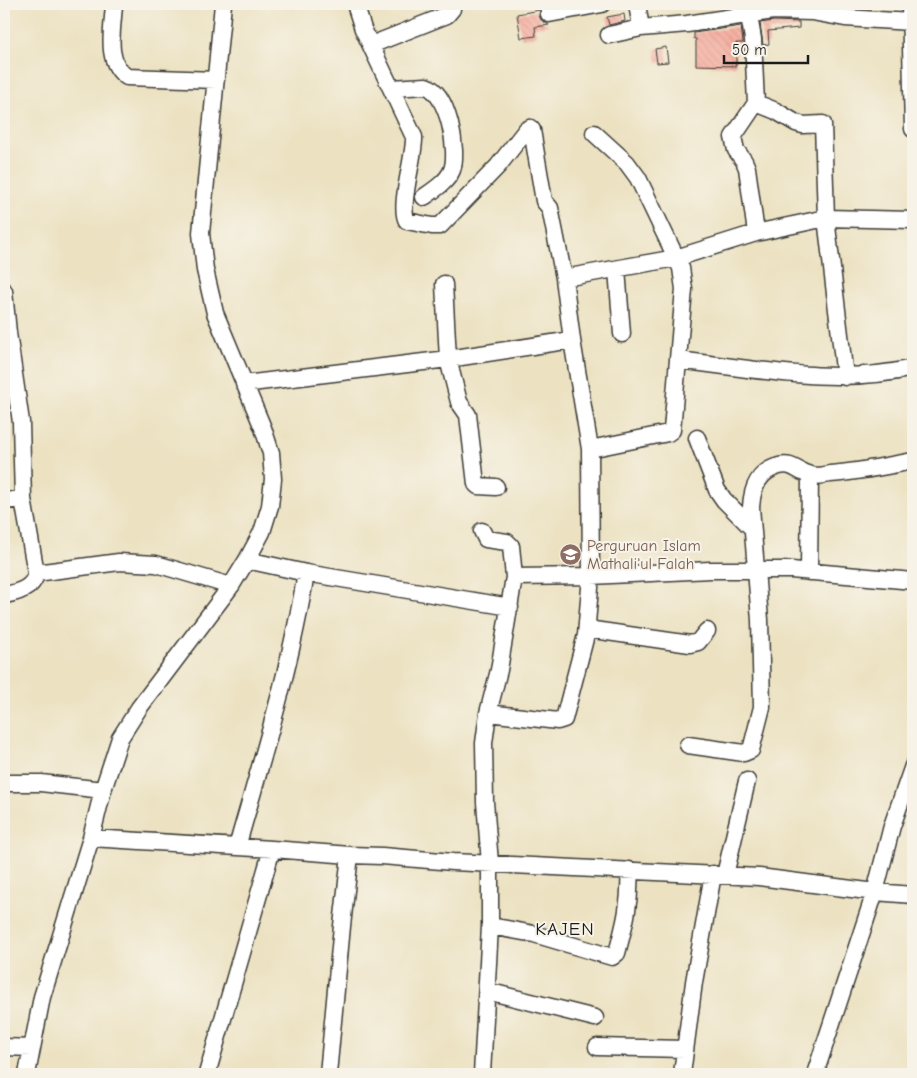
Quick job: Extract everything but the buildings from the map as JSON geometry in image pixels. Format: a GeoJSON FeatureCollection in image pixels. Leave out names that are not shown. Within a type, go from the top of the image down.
{"type":"FeatureCollection","features":[{"type":"Feature","properties":{"kind":"street"},"geometry":{"type":"LineString","coordinates":[[114,4],[112,51],[113,62],[119,72],[127,77],[216,80]]}},
{"type":"Feature","properties":{"kind":"street"},"geometry":{"type":"LineString","coordinates":[[27,1074],[42,997],[120,738],[139,708],[231,586],[262,532],[270,506],[274,479],[271,453],[266,436],[215,313],[205,270],[201,233],[224,4]]}},
{"type":"Feature","properties":{"kind":"street"},"geometry":{"type":"LineString","coordinates":[[355,4],[363,29],[413,134],[415,148],[408,177],[404,212],[407,221],[440,226],[498,166],[528,128],[534,134],[544,201],[550,208],[564,278],[590,449],[591,576],[586,629],[564,719],[558,721],[488,713]]}},
{"type":"Feature","properties":{"kind":"street"},"geometry":{"type":"LineString","coordinates":[[371,45],[447,15],[452,9],[452,4]]}},
{"type":"Feature","properties":{"kind":"street"},"geometry":{"type":"LineString","coordinates":[[549,14],[602,4]]}},
{"type":"Feature","properties":{"kind":"street"},"geometry":{"type":"LineString","coordinates":[[637,4],[641,28]]}},
{"type":"Feature","properties":{"kind":"street"},"geometry":{"type":"LineString","coordinates":[[910,4],[913,128]]}},
{"type":"Feature","properties":{"kind":"street"},"geometry":{"type":"LineString","coordinates":[[748,9],[753,39],[756,103],[733,137],[736,150],[747,168],[756,233]]}},
{"type":"Feature","properties":{"kind":"street"},"geometry":{"type":"LineString","coordinates":[[609,34],[641,28],[687,24],[748,9],[812,12],[845,18],[911,22]]}},
{"type":"Feature","properties":{"kind":"street"},"geometry":{"type":"LineString","coordinates":[[391,88],[430,88],[440,97],[448,116],[453,146],[453,168],[444,181],[424,197]]}},
{"type":"Feature","properties":{"kind":"street"},"geometry":{"type":"LineString","coordinates":[[756,103],[776,111],[796,123],[803,125],[823,124],[826,218],[845,377]]}},
{"type":"Feature","properties":{"kind":"street"},"geometry":{"type":"LineString","coordinates":[[590,449],[671,432],[673,428],[684,290],[683,278],[676,258],[638,178],[627,163],[594,133]]}},
{"type":"Feature","properties":{"kind":"street"},"geometry":{"type":"LineString","coordinates":[[564,278],[676,258],[756,233],[826,218],[913,220]]}},
{"type":"Feature","properties":{"kind":"street"},"geometry":{"type":"LineString","coordinates":[[617,269],[622,334]]}},
{"type":"Feature","properties":{"kind":"street"},"geometry":{"type":"LineString","coordinates":[[444,284],[448,359],[458,402],[466,412],[469,420],[476,484],[478,486],[496,487]]}},
{"type":"Feature","properties":{"kind":"street"},"geometry":{"type":"LineString","coordinates":[[4,291],[21,422],[24,499],[36,573],[34,581],[21,592],[4,595]]}},
{"type":"Feature","properties":{"kind":"street"},"geometry":{"type":"LineString","coordinates":[[244,384],[448,359],[572,340]]}},
{"type":"Feature","properties":{"kind":"street"},"geometry":{"type":"LineString","coordinates":[[678,360],[845,377],[875,375],[913,368]]}},
{"type":"Feature","properties":{"kind":"street"},"geometry":{"type":"LineString","coordinates":[[697,438],[717,490],[724,500],[752,528]]}},
{"type":"Feature","properties":{"kind":"street"},"geometry":{"type":"LineString","coordinates":[[688,745],[744,753],[751,750],[762,706],[760,620],[751,507],[753,490],[763,475],[770,470],[785,465],[792,465],[810,476],[850,473],[913,461]]}},
{"type":"Feature","properties":{"kind":"street"},"geometry":{"type":"LineString","coordinates":[[809,572],[810,476]]}},
{"type":"Feature","properties":{"kind":"street"},"geometry":{"type":"LineString","coordinates":[[4,501],[24,499]]}},
{"type":"Feature","properties":{"kind":"street"},"geometry":{"type":"LineString","coordinates":[[482,531],[486,539],[507,542],[511,546],[514,577],[500,670],[488,713],[484,743],[485,802],[490,863],[490,926],[482,1074]]}},
{"type":"Feature","properties":{"kind":"street"},"geometry":{"type":"LineString","coordinates":[[247,560],[510,607]]}},
{"type":"Feature","properties":{"kind":"street"},"geometry":{"type":"LineString","coordinates":[[36,573],[119,562],[156,564],[231,586]]}},
{"type":"Feature","properties":{"kind":"street"},"geometry":{"type":"LineString","coordinates":[[514,577],[591,576],[652,572],[792,570],[913,581]]}},
{"type":"Feature","properties":{"kind":"street"},"geometry":{"type":"LineString","coordinates":[[237,847],[286,673],[299,617],[306,572]]}},
{"type":"Feature","properties":{"kind":"street"},"geometry":{"type":"LineString","coordinates":[[586,629],[690,644],[698,642],[707,630]]}},
{"type":"Feature","properties":{"kind":"street"},"geometry":{"type":"LineString","coordinates":[[815,1074],[875,892],[892,826],[913,766]]}},
{"type":"Feature","properties":{"kind":"street"},"geometry":{"type":"LineString","coordinates":[[682,1074],[694,982],[719,875],[747,781]]}},
{"type":"Feature","properties":{"kind":"street"},"geometry":{"type":"LineString","coordinates":[[4,784],[40,784],[103,790]]}},
{"type":"Feature","properties":{"kind":"street"},"geometry":{"type":"LineString","coordinates":[[91,838],[350,855],[759,877],[913,896]]}},
{"type":"Feature","properties":{"kind":"street"},"geometry":{"type":"LineString","coordinates":[[207,1074],[272,849]]}},
{"type":"Feature","properties":{"kind":"street"},"geometry":{"type":"LineString","coordinates":[[328,1074],[350,855]]}},
{"type":"Feature","properties":{"kind":"street"},"geometry":{"type":"LineString","coordinates":[[490,926],[534,934],[612,957],[617,953],[628,914],[630,893],[629,870]]}},
{"type":"Feature","properties":{"kind":"street"},"geometry":{"type":"LineString","coordinates":[[487,991],[595,1018]]}},
{"type":"Feature","properties":{"kind":"street"},"geometry":{"type":"LineString","coordinates":[[4,1047],[31,1048]]}},
{"type":"Feature","properties":{"kind":"street"},"geometry":{"type":"LineString","coordinates":[[597,1047],[685,1049]]}},
{"type":"Feature","properties":{"kind":"place","name":"Perguruan Islam Mathali'ul Falah"},"geometry":{"type":"Point","coordinates":[571,554]}},
{"type":"Feature","properties":{"kind":"district","name":"KAJEN"},"geometry":{"type":"Point","coordinates":[565,928]}}]}
